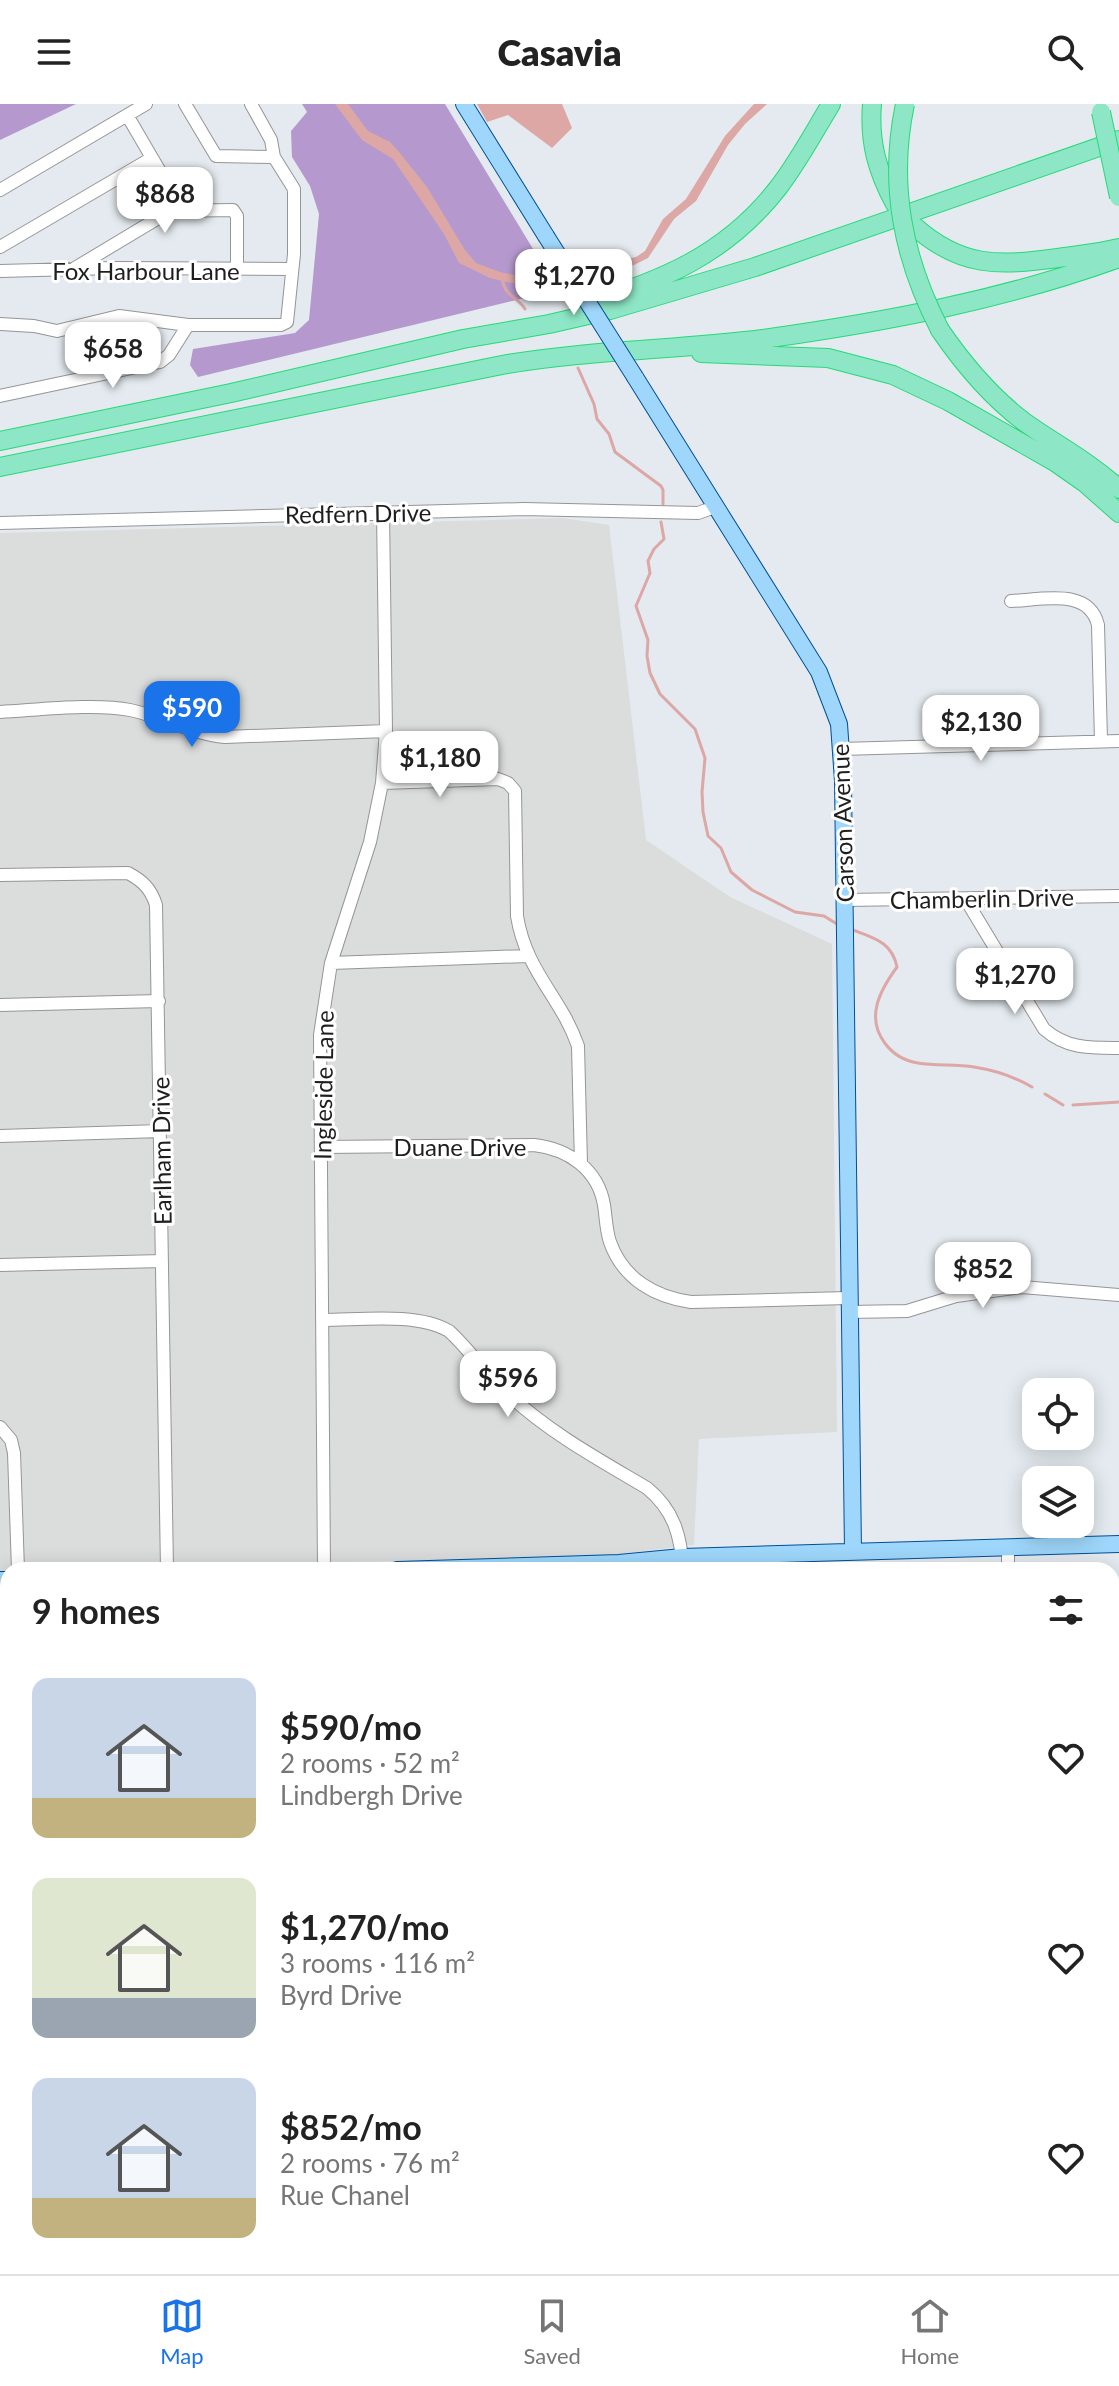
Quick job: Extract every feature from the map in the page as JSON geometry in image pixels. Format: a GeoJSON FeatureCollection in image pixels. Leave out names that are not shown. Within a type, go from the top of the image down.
{"type":"FeatureCollection","features":[{"type":"Feature","properties":{"kind":"highway"},"geometry":{"type":"LineString","coordinates":[[463,339],[659,279],[716,248],[751,218],[779,187],[831,104]]}},
{"type":"Feature","properties":{"kind":"highway"},"geometry":{"type":"LineString","coordinates":[[872,104],[874,157],[882,179],[895,204],[928,238],[951,251],[988,263],[1026,263],[1119,248]]}},
{"type":"Feature","properties":{"kind":"highway"},"geometry":{"type":"LineString","coordinates":[[905,104],[899,154],[900,214],[917,281],[940,330],[972,375],[994,397],[1119,489]]}},
{"type":"Feature","properties":{"kind":"highway"},"geometry":{"type":"LineString","coordinates":[[1101,108],[1119,197]]}},
{"type":"Feature","properties":{"kind":"highway"},"geometry":{"type":"LineString","coordinates":[[0,441],[216,396],[463,339],[549,324],[683,289],[1119,140]]}},
{"type":"Feature","properties":{"kind":"highway"},"geometry":{"type":"LineString","coordinates":[[955,198],[1119,150]]}},
{"type":"Feature","properties":{"kind":"highway"},"geometry":{"type":"LineString","coordinates":[[0,467],[459,372],[552,357],[762,339],[865,323],[972,303],[1119,261]]}},
{"type":"Feature","properties":{"kind":"highway"},"geometry":{"type":"LineString","coordinates":[[665,347],[707,355],[828,358],[893,375],[948,401],[1055,462],[1119,513]]}},
{"type":"Feature","properties":{"kind":"main road","name":"Carson Avenue"},"geometry":{"type":"LineString","coordinates":[[464,104],[819,672],[839,724],[853,1551]]}},
{"type":"Feature","properties":{"kind":"main road"},"geometry":{"type":"LineString","coordinates":[[697,1562],[853,1551],[1119,1544]]}},
{"type":"Feature","properties":{"kind":"street"},"geometry":{"type":"LineString","coordinates":[[0,190],[146,104]]}},
{"type":"Feature","properties":{"kind":"street"},"geometry":{"type":"LineString","coordinates":[[185,104],[216,156],[274,157]]}},
{"type":"Feature","properties":{"kind":"street"},"geometry":{"type":"LineString","coordinates":[[0,324],[57,331],[119,316],[188,325],[281,325],[287,322],[294,189],[274,157],[271,140],[251,104]]}},
{"type":"Feature","properties":{"kind":"street"},"geometry":{"type":"LineString","coordinates":[[127,115],[183,211]]}},
{"type":"Feature","properties":{"kind":"street"},"geometry":{"type":"LineString","coordinates":[[0,247],[152,158]]}},
{"type":"Feature","properties":{"kind":"street"},"geometry":{"type":"LineString","coordinates":[[72,270],[170,211],[235,211],[237,269]]}},
{"type":"Feature","properties":{"kind":"street","name":"Fox Harbour Lane"},"geometry":{"type":"LineString","coordinates":[[0,271],[292,269]]}},
{"type":"Feature","properties":{"kind":"street"},"geometry":{"type":"LineString","coordinates":[[0,396],[160,362],[168,356],[188,325]]}},
{"type":"Feature","properties":{"kind":"street","name":"Redfern Drive"},"geometry":{"type":"LineString","coordinates":[[0,523],[536,509],[698,513],[715,507]]}},
{"type":"Feature","properties":{"kind":"street","name":"Ingleside Lane"},"geometry":{"type":"LineString","coordinates":[[324,1562],[320,1035],[331,963],[370,842],[382,783],[386,731],[383,512]]}},
{"type":"Feature","properties":{"kind":"street"},"geometry":{"type":"LineString","coordinates":[[1011,601],[1079,600],[1093,611],[1098,625],[1101,741]]}},
{"type":"Feature","properties":{"kind":"street"},"geometry":{"type":"LineString","coordinates":[[0,712],[116,708],[225,737],[386,731]]}},
{"type":"Feature","properties":{"kind":"street"},"geometry":{"type":"LineString","coordinates":[[841,749],[1119,741]]}},
{"type":"Feature","properties":{"kind":"street"},"geometry":{"type":"LineString","coordinates":[[382,783],[498,779],[511,785],[516,796],[517,916],[521,941],[571,1028],[578,1046],[581,1164],[601,1193],[608,1233],[616,1256],[636,1280],[660,1295],[691,1302],[848,1305],[907,1311],[956,1296],[1022,1287],[1119,1295]]}},
{"type":"Feature","properties":{"kind":"street","name":"Earlham Drive"},"geometry":{"type":"LineString","coordinates":[[0,875],[128,873],[139,879],[152,894],[156,905],[167,1562]]}},
{"type":"Feature","properties":{"kind":"street","name":"Chamberlin Drive"},"geometry":{"type":"LineString","coordinates":[[844,900],[1119,896]]}},
{"type":"Feature","properties":{"kind":"street"},"geometry":{"type":"LineString","coordinates":[[966,900],[1044,1029],[1071,1046],[1119,1048]]}},
{"type":"Feature","properties":{"kind":"street"},"geometry":{"type":"LineString","coordinates":[[331,963],[527,956]]}},
{"type":"Feature","properties":{"kind":"street"},"geometry":{"type":"LineString","coordinates":[[0,1005],[159,1001]]}},
{"type":"Feature","properties":{"kind":"street"},"geometry":{"type":"LineString","coordinates":[[0,1136],[161,1131]]}},
{"type":"Feature","properties":{"kind":"street","name":"Duane Drive"},"geometry":{"type":"LineString","coordinates":[[321,1147],[534,1145],[561,1151],[581,1164]]}},
{"type":"Feature","properties":{"kind":"street"},"geometry":{"type":"LineString","coordinates":[[0,1265],[162,1261]]}},
{"type":"Feature","properties":{"kind":"street"},"geometry":{"type":"LineString","coordinates":[[322,1320],[420,1320],[449,1331],[526,1411],[581,1450],[656,1495],[674,1520],[683,1562]]}},
{"type":"Feature","properties":{"kind":"street"},"geometry":{"type":"LineString","coordinates":[[0,1427],[11,1440],[14,1453],[18,1562]]}},
{"type":"Feature","properties":{"kind":"street"},"geometry":{"type":"LineString","coordinates":[[1008,1547],[1008,1562]]}},
{"type":"Feature","properties":{"kind":"shaded area"},"geometry":{"type":"Polygon","coordinates":[[[0,104],[76,104],[0,140],[0,104]]]}},
{"type":"Feature","properties":{"kind":"shaded area"},"geometry":{"type":"Polygon","coordinates":[[[302,104],[445,104],[558,290],[198,377],[190,365],[193,349],[295,333],[309,320],[319,214],[310,186],[292,157],[291,131],[307,112],[302,104]]]}},
{"type":"Feature","properties":{"kind":"shaded area"},"geometry":{"type":"Polygon","coordinates":[[[335,104],[348,104],[368,131],[390,142],[399,152],[427,187],[476,263],[518,276],[541,276],[636,257],[645,251],[663,219],[686,199],[725,136],[754,104],[767,104],[728,145],[696,201],[674,219],[648,258],[630,267],[537,284],[490,278],[459,263],[444,234],[393,159],[362,140],[335,104]]]}},
{"type":"Feature","properties":{"kind":"shaded area"},"geometry":{"type":"Polygon","coordinates":[[[477,104],[562,104],[572,128],[552,148],[508,115],[487,122],[477,104]]]}},
{"type":"Feature","properties":{"kind":"shaded area"},"geometry":{"type":"Polygon","coordinates":[[[563,518],[609,525],[646,840],[730,897],[832,944],[837,1432],[699,1439],[694,1545],[601,1556],[347,1562],[0,1562],[0,533],[563,518]]]}},
{"type":"Feature","properties":{"kind":"waterway"},"geometry":{"type":"LineString","coordinates":[[502,279],[509,294],[525,309]]}},
{"type":"Feature","properties":{"kind":"waterway"},"geometry":{"type":"LineString","coordinates":[[578,368],[594,404],[597,419],[609,434],[615,452],[661,486],[663,504]]}},
{"type":"Feature","properties":{"kind":"waterway"},"geometry":{"type":"LineString","coordinates":[[661,522],[664,539],[648,561],[650,573],[636,606],[648,640],[650,673],[660,694],[695,729],[705,758],[702,792],[708,836],[721,848],[731,872],[752,890],[795,912],[824,916],[837,924]]}},
{"type":"Feature","properties":{"kind":"waterway"},"geometry":{"type":"LineString","coordinates":[[853,930],[881,942],[895,959],[897,967],[880,995],[876,1015],[880,1035],[891,1050],[908,1061],[981,1068],[1032,1087]]}},
{"type":"Feature","properties":{"kind":"waterway"},"geometry":{"type":"LineString","coordinates":[[1045,1094],[1063,1105]]}},
{"type":"Feature","properties":{"kind":"waterway"},"geometry":{"type":"LineString","coordinates":[[1073,1105],[1119,1102]]}}]}
